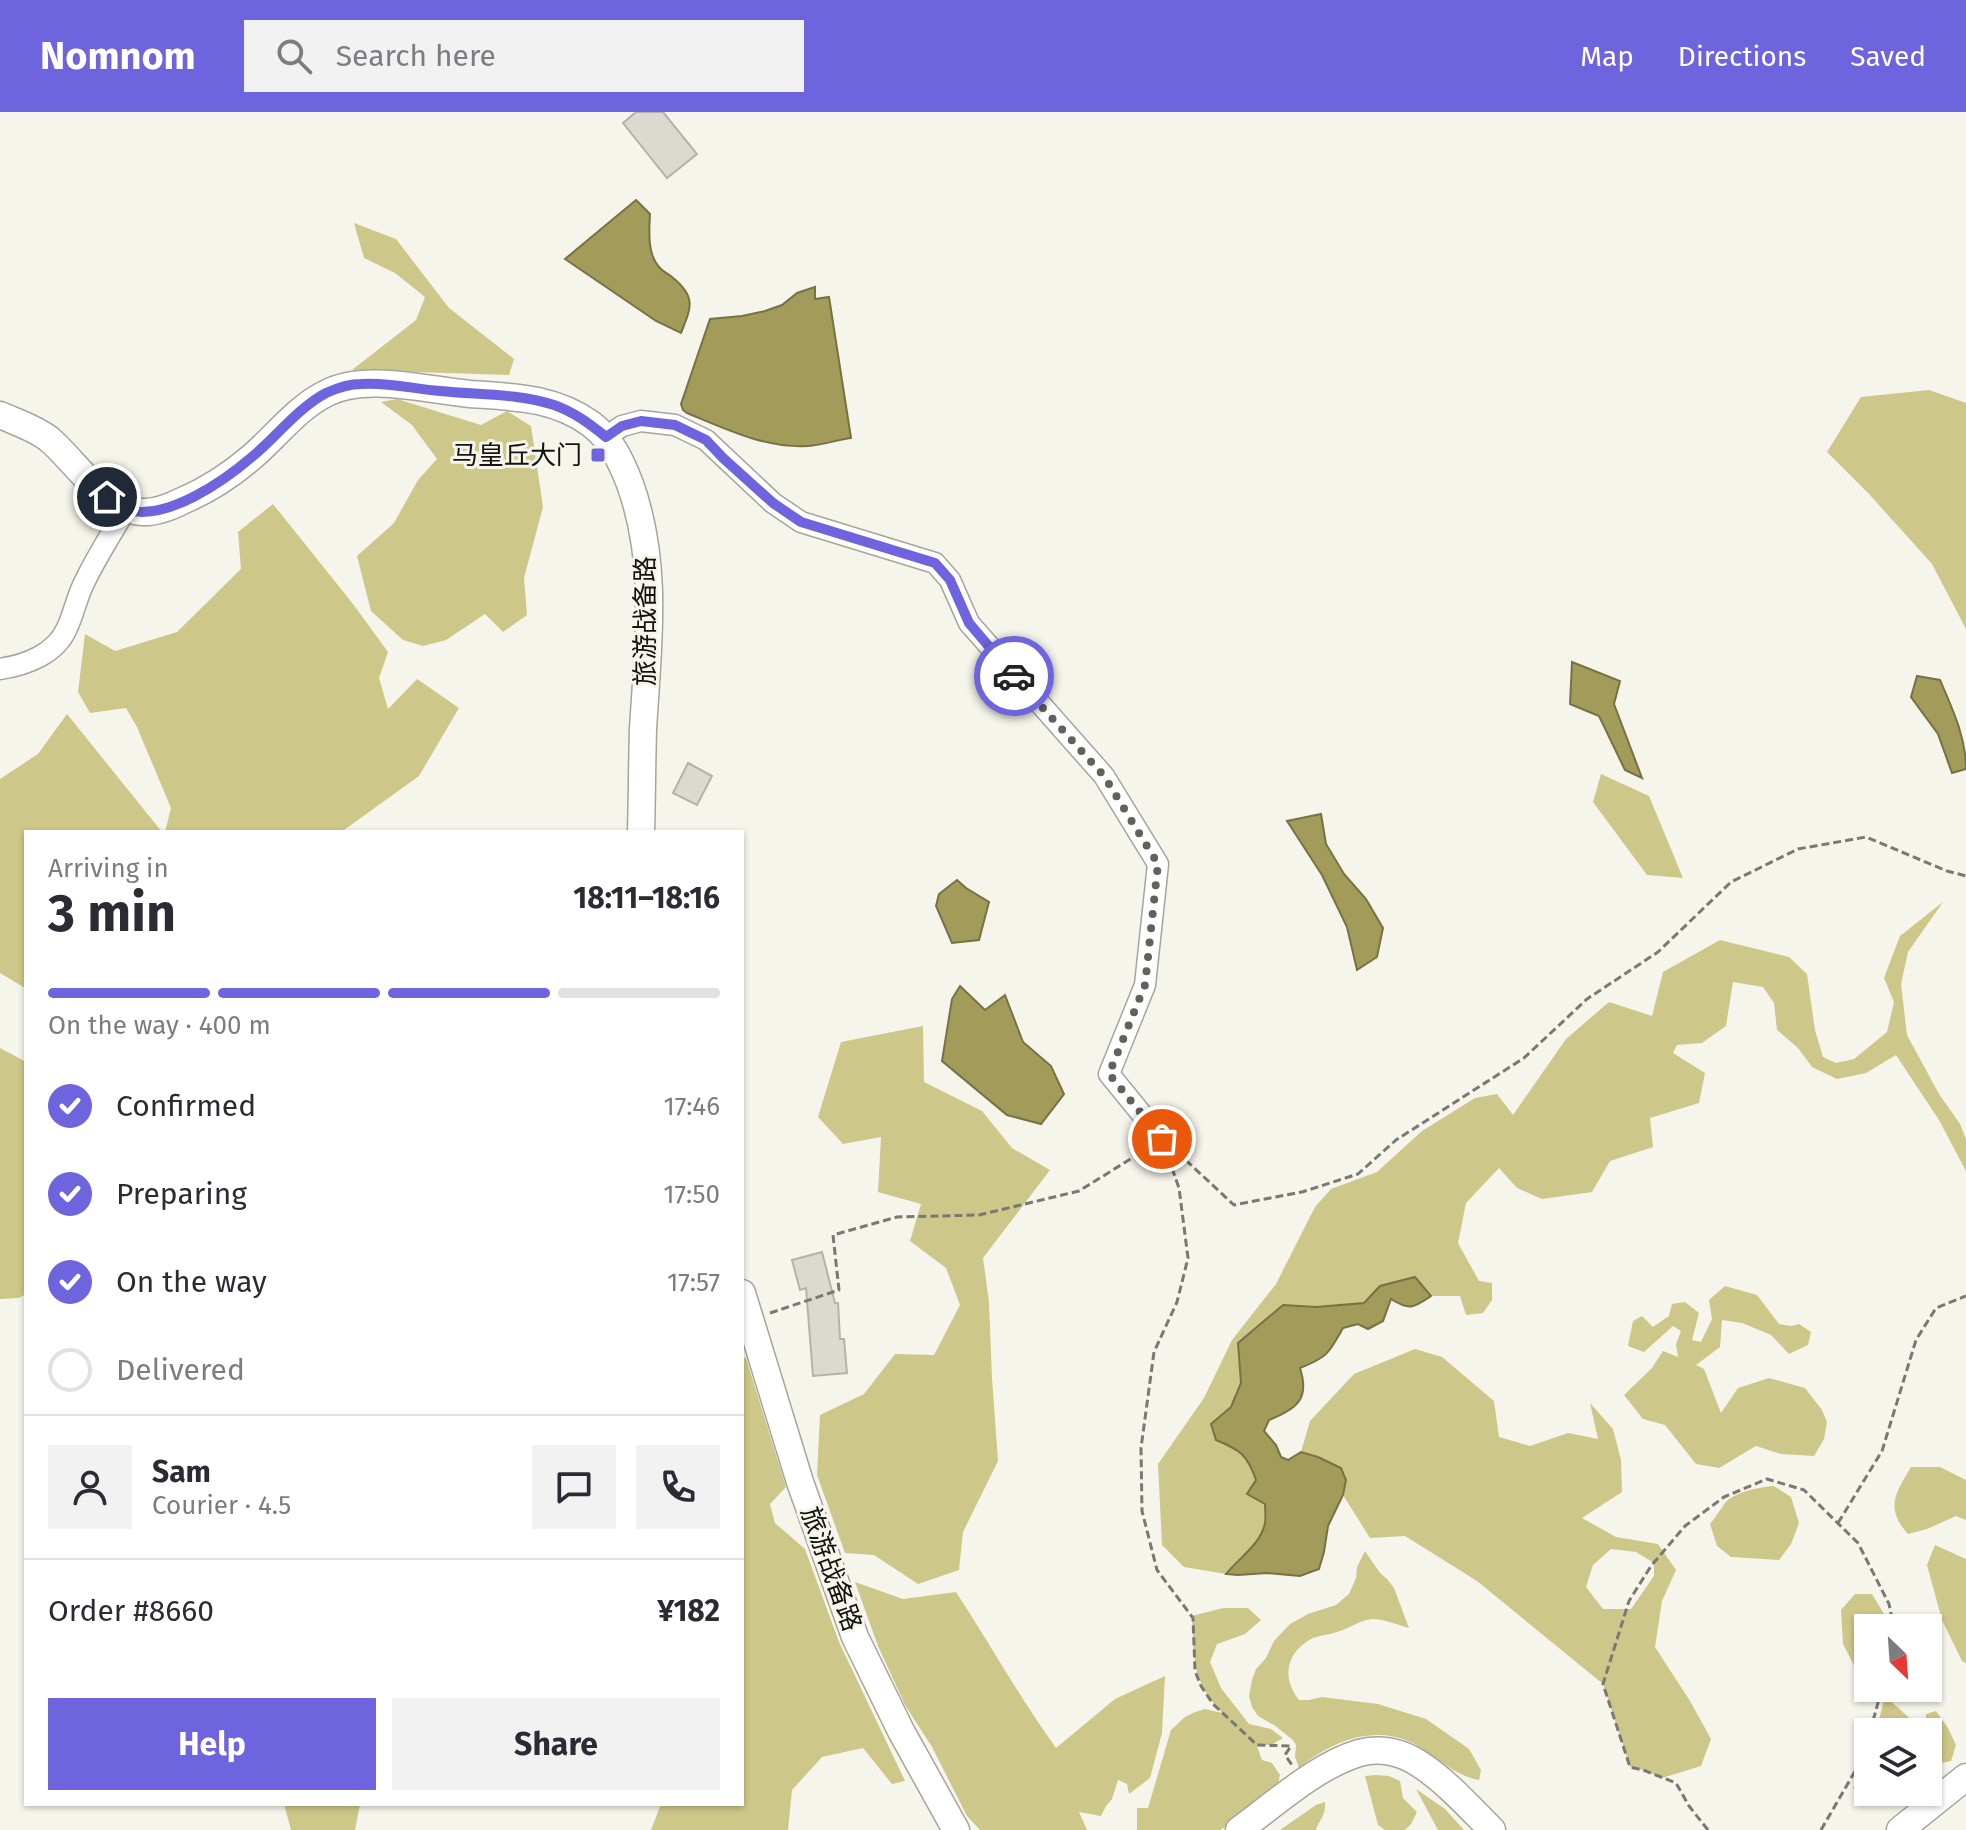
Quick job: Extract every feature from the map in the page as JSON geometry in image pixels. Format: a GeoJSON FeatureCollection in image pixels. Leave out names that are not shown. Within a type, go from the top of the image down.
{"type":"FeatureCollection","features":[{"type":"Feature","properties":{"kind":"street","name":"旅游战备路"},"geometry":{"type":"LineString","coordinates":[[126,509],[142,512],[157,510],[204,491],[254,456],[309,404],[341,387],[382,384],[530,398],[577,415],[606,437],[622,464],[643,529],[651,594],[641,830]]}},
{"type":"Feature","properties":{"kind":"street"},"geometry":{"type":"LineString","coordinates":[[0,415],[50,440],[107,497],[126,509],[85,580],[66,631],[58,643],[30,661],[0,669]]}},
{"type":"Feature","properties":{"kind":"street"},"geometry":{"type":"LineString","coordinates":[[606,437],[622,426],[641,421],[675,425],[706,440],[773,503],[801,522],[935,563],[950,580],[969,623],[1104,776],[1158,864],[1145,985],[1109,1074],[1162,1139]]}},
{"type":"Feature","properties":{"kind":"street","name":"旅游战备路"},"geometry":{"type":"LineString","coordinates":[[744,1299],[792,1456],[855,1637],[901,1731],[956,1830]]}},
{"type":"Feature","properties":{"kind":"street"},"geometry":{"type":"LineString","coordinates":[[1239,1830],[1304,1782],[1339,1761],[1361,1752],[1382,1750],[1418,1762],[1492,1830]]}},
{"type":"Feature","properties":{"kind":"street"},"geometry":{"type":"LineString","coordinates":[[1900,1830],[1966,1777]]}},
{"type":"Feature","properties":{"kind":"path"},"geometry":{"type":"LineString","coordinates":[[1162,1139],[1234,1205],[1302,1192],[1358,1174],[1396,1140],[1524,1058],[1587,999],[1658,952],[1731,882],[1798,849],[1866,837],[1966,876]]}},
{"type":"Feature","properties":{"kind":"path"},"geometry":{"type":"LineString","coordinates":[[751,1319],[839,1290],[833,1235],[897,1217],[979,1215],[1079,1191],[1162,1139]]}},
{"type":"Feature","properties":{"kind":"path"},"geometry":{"type":"LineString","coordinates":[[1162,1139],[1179,1188],[1188,1258],[1177,1302],[1154,1352],[1141,1448],[1142,1511],[1157,1570],[1193,1618],[1195,1671],[1201,1686],[1213,1704],[1257,1745],[1291,1746]]}},
{"type":"Feature","properties":{"kind":"path"},"geometry":{"type":"LineString","coordinates":[[1838,1523],[1882,1451],[1916,1340],[1936,1308],[1966,1296]]}},
{"type":"Feature","properties":{"kind":"path"},"geometry":{"type":"LineString","coordinates":[[1708,1830],[1676,1783],[1630,1767],[1603,1684],[1629,1601],[1651,1566],[1685,1526],[1724,1497],[1767,1479],[1804,1490],[1858,1543],[1891,1614]]}},
{"type":"Feature","properties":{"kind":"path"},"geometry":{"type":"LineString","coordinates":[[1821,1830],[1854,1773]]}},
{"type":"Feature","properties":{"kind":"shaded area"},"geometry":{"type":"Polygon","coordinates":[[[636,200],[650,214],[650,243],[656,264],[680,284],[688,297],[689,310],[681,333],[656,321],[565,259],[636,200]]]}},
{"type":"Feature","properties":{"kind":"shaded area"},"geometry":{"type":"Polygon","coordinates":[[[354,223],[396,239],[449,308],[514,359],[509,375],[352,370],[416,320],[425,297],[395,273],[364,258],[354,223]]]}},
{"type":"Feature","properties":{"kind":"shaded area"},"geometry":{"type":"Polygon","coordinates":[[[815,287],[815,299],[829,297],[851,438],[808,446],[777,444],[730,431],[683,410],[681,404],[710,319],[765,311],[815,287]]]}},
{"type":"Feature","properties":{"kind":"shaded area"},"geometry":{"type":"Polygon","coordinates":[[[1929,390],[1966,403],[1966,629],[1932,564],[1827,452],[1861,397],[1929,390]]]}},
{"type":"Feature","properties":{"kind":"shaded area"},"geometry":{"type":"Polygon","coordinates":[[[397,399],[481,425],[507,411],[531,426],[543,507],[524,578],[527,615],[503,632],[485,614],[446,640],[423,646],[403,640],[371,611],[357,556],[394,523],[418,480],[437,459],[412,425],[381,402],[397,399]]]}},
{"type":"Feature","properties":{"kind":"shaded area"},"geometry":{"type":"Polygon","coordinates":[[[273,504],[388,652],[379,678],[388,709],[417,679],[459,708],[419,776],[344,830],[166,830],[171,808],[126,708],[90,713],[78,692],[85,634],[115,651],[177,632],[241,569],[238,532],[273,504]]]}},
{"type":"Feature","properties":{"kind":"shaded area"},"geometry":{"type":"Polygon","coordinates":[[[1572,662],[1620,681],[1614,704],[1642,778],[1625,770],[1599,716],[1570,704],[1572,662]]]}},
{"type":"Feature","properties":{"kind":"shaded area"},"geometry":{"type":"Polygon","coordinates":[[[1917,676],[1940,680],[1961,734],[1966,769],[1952,773],[1938,734],[1911,697],[1917,676]]]}},
{"type":"Feature","properties":{"kind":"shaded area"},"geometry":{"type":"Polygon","coordinates":[[[67,714],[160,830],[24,830],[24,987],[0,973],[0,779],[38,754],[67,714]]]}},
{"type":"Feature","properties":{"kind":"shaded area"},"geometry":{"type":"Polygon","coordinates":[[[1601,774],[1649,796],[1683,878],[1647,875],[1593,802],[1601,774]]]}},
{"type":"Feature","properties":{"kind":"shaded area"},"geometry":{"type":"Polygon","coordinates":[[[1321,814],[1326,844],[1383,928],[1377,957],[1357,970],[1347,927],[1322,875],[1287,821],[1321,814]]]}},
{"type":"Feature","properties":{"kind":"shaded area"},"geometry":{"type":"Polygon","coordinates":[[[957,880],[989,902],[979,940],[952,943],[936,906],[939,894],[957,880]]]}},
{"type":"Feature","properties":{"kind":"shaded area"},"geometry":{"type":"Polygon","coordinates":[[[1943,902],[1908,952],[1901,984],[1907,1035],[1939,1094],[1960,1124],[1966,1139],[1966,1171],[1939,1120],[1896,1055],[1866,1073],[1837,1079],[1812,1067],[1798,1048],[1777,1030],[1774,1003],[1763,987],[1733,982],[1726,1026],[1702,1043],[1677,1045],[1673,1053],[1705,1073],[1699,1103],[1650,1118],[1653,1147],[1610,1161],[1592,1192],[1542,1199],[1517,1188],[1499,1168],[1466,1203],[1458,1243],[1479,1281],[1492,1283],[1492,1300],[1483,1313],[1466,1315],[1460,1296],[1431,1296],[1414,1277],[1380,1286],[1365,1303],[1316,1307],[1283,1305],[1238,1343],[1241,1382],[1216,1440],[1231,1445],[1245,1456],[1263,1496],[1265,1525],[1254,1545],[1226,1574],[1184,1567],[1162,1545],[1158,1464],[1204,1398],[1232,1340],[1276,1284],[1315,1207],[1331,1189],[1377,1172],[1422,1131],[1475,1098],[1497,1094],[1513,1115],[1566,1039],[1609,1002],[1652,1016],[1663,972],[1720,940],[1789,957],[1807,974],[1815,1030],[1823,1057],[1836,1063],[1854,1059],[1887,1032],[1894,1002],[1884,978],[1900,936],[1943,902]]]}},
{"type":"Feature","properties":{"kind":"shaded area"},"geometry":{"type":"Polygon","coordinates":[[[960,986],[985,1010],[1005,995],[1023,1042],[1051,1066],[1064,1094],[1041,1124],[1007,1115],[942,1061],[952,999],[960,986]]]}},
{"type":"Feature","properties":{"kind":"shaded area"},"geometry":{"type":"Polygon","coordinates":[[[923,1026],[924,1082],[982,1111],[1012,1148],[1050,1170],[983,1258],[989,1302],[998,1461],[963,1532],[959,1570],[918,1584],[874,1555],[845,1553],[817,1475],[820,1415],[864,1394],[895,1354],[934,1355],[960,1305],[946,1268],[910,1241],[921,1204],[878,1192],[881,1137],[843,1144],[818,1117],[841,1042],[923,1026]]]}},
{"type":"Feature","properties":{"kind":"shaded area"},"geometry":{"type":"Polygon","coordinates":[[[0,1048],[24,1061],[24,1295],[0,1299],[0,1048]]]}},
{"type":"Feature","properties":{"kind":"shaded area"},"geometry":{"type":"Polygon","coordinates":[[[1415,1277],[1431,1296],[1411,1306],[1391,1299],[1383,1321],[1368,1329],[1358,1324],[1343,1328],[1327,1353],[1300,1368],[1303,1388],[1299,1402],[1287,1412],[1269,1420],[1264,1431],[1281,1457],[1288,1460],[1301,1452],[1318,1457],[1341,1468],[1346,1480],[1343,1495],[1328,1526],[1319,1569],[1300,1576],[1226,1574],[1259,1538],[1265,1518],[1265,1504],[1247,1494],[1256,1480],[1249,1464],[1237,1450],[1216,1440],[1211,1424],[1231,1407],[1241,1383],[1238,1343],[1283,1305],[1316,1307],[1364,1303],[1380,1286],[1415,1277]]]}},
{"type":"Feature","properties":{"kind":"shaded area"},"geometry":{"type":"Polygon","coordinates":[[[1725,1286],[1757,1295],[1779,1324],[1799,1324],[1811,1332],[1808,1345],[1789,1354],[1771,1335],[1742,1323],[1722,1320],[1720,1347],[1696,1365],[1704,1369],[1721,1413],[1738,1388],[1769,1378],[1805,1388],[1827,1422],[1824,1439],[1814,1456],[1781,1454],[1756,1446],[1719,1468],[1696,1464],[1665,1425],[1643,1419],[1624,1395],[1652,1368],[1663,1351],[1678,1357],[1676,1344],[1681,1331],[1673,1326],[1644,1352],[1628,1346],[1633,1321],[1642,1316],[1653,1327],[1669,1316],[1672,1304],[1685,1302],[1699,1313],[1692,1340],[1701,1342],[1712,1319],[1709,1300],[1725,1286]]]}},
{"type":"Feature","properties":{"kind":"shaded area"},"geometry":{"type":"Polygon","coordinates":[[[1415,1349],[1442,1357],[1494,1401],[1499,1437],[1530,1446],[1568,1433],[1598,1439],[1590,1403],[1613,1429],[1621,1460],[1622,1492],[1582,1518],[1616,1537],[1658,1544],[1676,1570],[1662,1601],[1655,1647],[1711,1739],[1701,1766],[1662,1778],[1630,1767],[1603,1684],[1477,1581],[1405,1536],[1370,1538],[1343,1495],[1346,1480],[1301,1452],[1310,1421],[1354,1374],[1415,1349]],[[1611,1549],[1593,1565],[1586,1587],[1603,1609],[1631,1609],[1654,1576],[1654,1563],[1636,1552],[1611,1549]]]}},
{"type":"Feature","properties":{"kind":"shaded area"},"geometry":{"type":"Polygon","coordinates":[[[744,1358],[786,1487],[770,1504],[775,1523],[805,1549],[839,1642],[905,1781],[892,1784],[863,1748],[822,1757],[792,1790],[788,1830],[651,1830],[660,1806],[744,1806],[744,1358]]]}},
{"type":"Feature","properties":{"kind":"shaded area"},"geometry":{"type":"Polygon","coordinates":[[[1911,1467],[1940,1467],[1966,1480],[1966,1520],[1956,1516],[1908,1534],[1897,1516],[1895,1501],[1911,1467]]]}},
{"type":"Feature","properties":{"kind":"shaded area"},"geometry":{"type":"Polygon","coordinates":[[[1774,1486],[1791,1497],[1799,1523],[1791,1544],[1779,1560],[1731,1557],[1717,1546],[1710,1524],[1734,1496],[1774,1486]]]}},
{"type":"Feature","properties":{"kind":"shaded area"},"geometry":{"type":"Polygon","coordinates":[[[1935,1545],[1966,1559],[1966,1663],[1962,1661],[1942,1620],[1927,1565],[1935,1545]]]}},
{"type":"Feature","properties":{"kind":"shaded area"},"geometry":{"type":"Polygon","coordinates":[[[1365,1551],[1394,1588],[1409,1628],[1372,1619],[1313,1638],[1292,1658],[1288,1674],[1293,1691],[1299,1700],[1322,1697],[1378,1704],[1426,1719],[1469,1749],[1481,1770],[1479,1780],[1459,1773],[1411,1742],[1379,1735],[1337,1744],[1299,1768],[1293,1740],[1258,1716],[1252,1707],[1249,1696],[1252,1680],[1274,1641],[1290,1624],[1336,1605],[1349,1594],[1365,1551]]]}},
{"type":"Feature","properties":{"kind":"shaded area"},"geometry":{"type":"Polygon","coordinates":[[[855,1582],[903,1599],[956,1592],[1056,1748],[1115,1699],[1165,1676],[1162,1733],[1150,1778],[1129,1794],[1127,1784],[1118,1780],[1112,1799],[1101,1816],[1079,1812],[1087,1830],[980,1830],[967,1816],[932,1747],[905,1705],[878,1646],[855,1582]]]}},
{"type":"Feature","properties":{"kind":"shaded area"},"geometry":{"type":"Polygon","coordinates":[[[1855,1594],[1872,1594],[1884,1614],[1854,1614],[1854,1665],[1843,1644],[1841,1610],[1855,1594]]]}},
{"type":"Feature","properties":{"kind":"shaded area"},"geometry":{"type":"Polygon","coordinates":[[[1223,1608],[1248,1608],[1261,1620],[1245,1634],[1217,1644],[1210,1662],[1221,1688],[1249,1724],[1271,1729],[1283,1738],[1273,1744],[1257,1746],[1262,1760],[1272,1763],[1280,1775],[1277,1789],[1241,1818],[1220,1830],[1137,1830],[1137,1808],[1148,1808],[1171,1730],[1195,1712],[1205,1709],[1222,1713],[1199,1679],[1194,1656],[1192,1616],[1223,1608]]]}},
{"type":"Feature","properties":{"kind":"shaded area"},"geometry":{"type":"Polygon","coordinates":[[[1884,1702],[1892,1702],[1909,1718],[1880,1718],[1884,1702]]]}},
{"type":"Feature","properties":{"kind":"shaded area"},"geometry":{"type":"Polygon","coordinates":[[[1936,1711],[1941,1718],[1926,1718],[1926,1714],[1936,1711]]]}},
{"type":"Feature","properties":{"kind":"shaded area"},"geometry":{"type":"Polygon","coordinates":[[[1942,1720],[1956,1745],[1951,1761],[1942,1763],[1942,1720]]]}},
{"type":"Feature","properties":{"kind":"shaded area"},"geometry":{"type":"Polygon","coordinates":[[[1376,1775],[1400,1781],[1403,1798],[1417,1812],[1405,1830],[1385,1830],[1378,1825],[1365,1776],[1376,1775]]]}},
{"type":"Feature","properties":{"kind":"shaded area"},"geometry":{"type":"Polygon","coordinates":[[[1416,1789],[1445,1809],[1464,1830],[1438,1830],[1416,1789]]]}},
{"type":"Feature","properties":{"kind":"shaded area"},"geometry":{"type":"Polygon","coordinates":[[[1325,1802],[1324,1814],[1316,1830],[1280,1830],[1316,1805],[1325,1802]]]}},
{"type":"Feature","properties":{"kind":"shaded area"},"geometry":{"type":"Polygon","coordinates":[[[285,1806],[360,1806],[355,1830],[291,1830],[285,1806]]]}},
{"type":"Feature","properties":{"kind":"building"},"geometry":{"type":"Polygon","coordinates":[[[636,112],[663,112],[697,154],[667,178],[623,123],[636,112]]]}},
{"type":"Feature","properties":{"kind":"building"},"geometry":{"type":"Polygon","coordinates":[[[688,763],[712,776],[697,805],[673,793],[688,763]]]}},
{"type":"Feature","properties":{"kind":"building"},"geometry":{"type":"Polygon","coordinates":[[[822,1252],[835,1303],[838,1303],[840,1339],[844,1339],[847,1373],[813,1376],[806,1288],[800,1290],[792,1260],[822,1252]]]}},
{"type":"Feature","properties":{"kind":"way so far"},"geometry":{"type":"LineString","coordinates":[[1014,676],[1104,776],[1158,864],[1145,985],[1109,1074],[1162,1139]]}},
{"type":"Feature","properties":{"kind":"place","name":"马皇丘大门"},"geometry":{"type":"Point","coordinates":[598,455]}},
{"type":"Feature","properties":{"kind":"route"},"geometry":{"type":"LineString","coordinates":[[107,497],[126,509],[142,512],[170,506],[204,491],[254,456],[309,404],[325,393],[359,384],[530,398],[577,415],[606,437],[622,426],[641,421],[675,425],[706,440],[773,503],[801,522],[935,563],[950,580],[969,623],[1014,676]]}}]}
